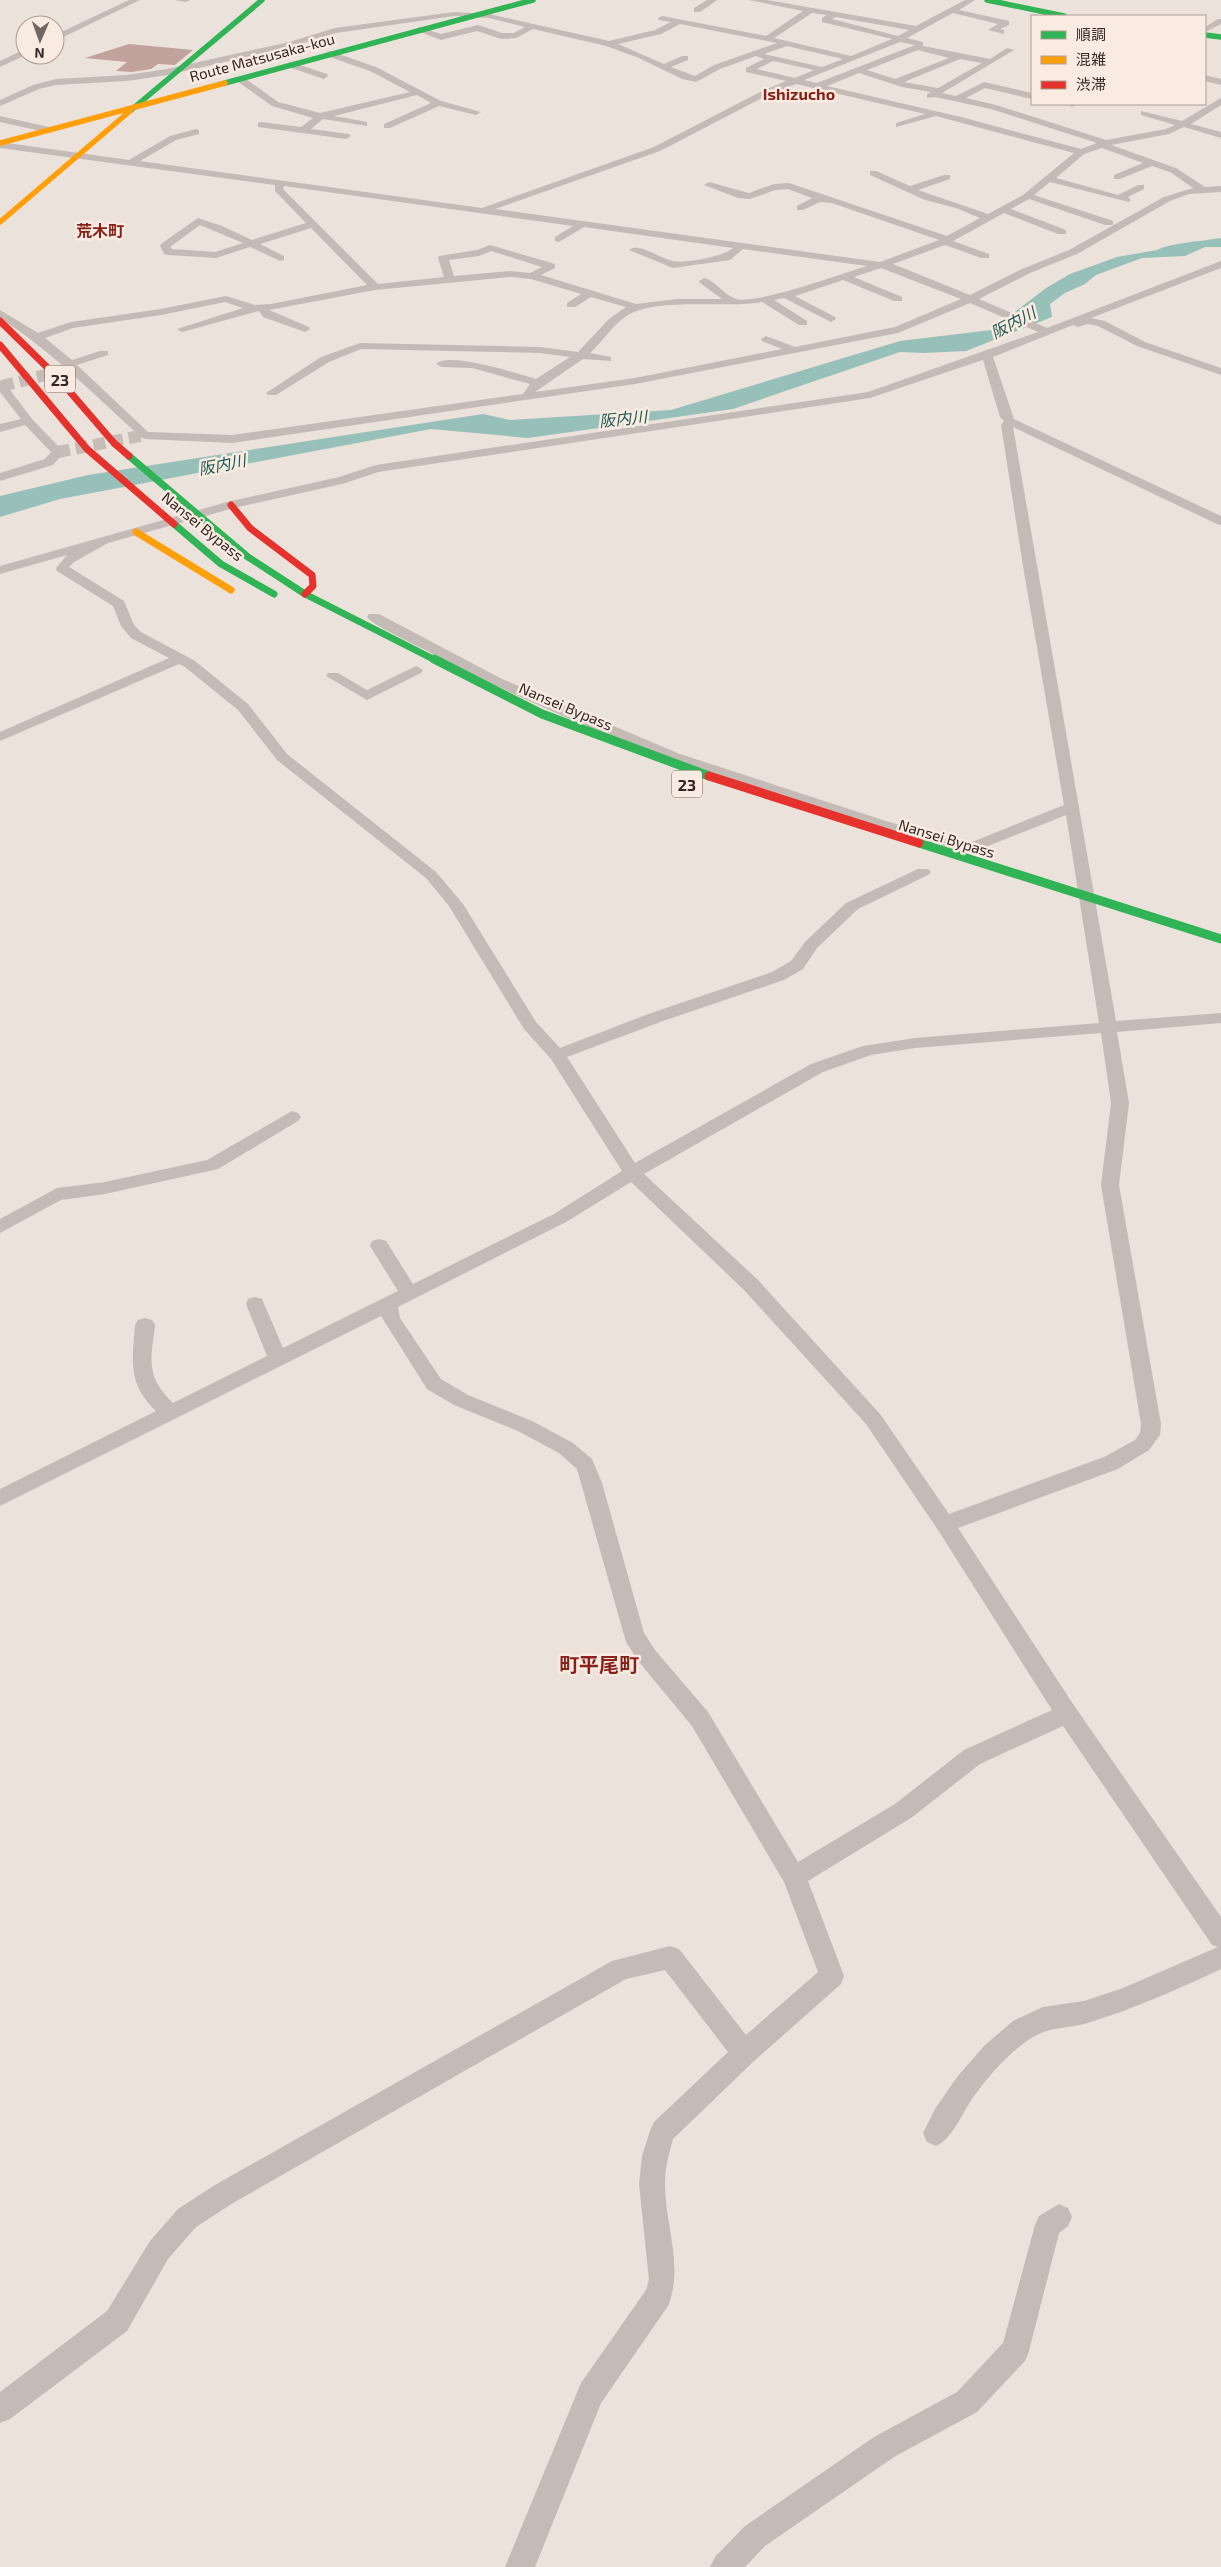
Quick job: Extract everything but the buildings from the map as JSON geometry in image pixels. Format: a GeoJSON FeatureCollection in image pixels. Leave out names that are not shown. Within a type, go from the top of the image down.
{"type":"FeatureCollection","features":[{"type":"Feature","properties":{"kind":"main road"},"geometry":{"type":"LineString","coordinates":[[0,222],[140,106],[262,0]]}},
{"type":"Feature","properties":{"kind":"main road","name":"Route Matsusaka-kou"},"geometry":{"type":"LineString","coordinates":[[0,144],[419,30],[481,10],[532,0]]}},
{"type":"Feature","properties":{"kind":"main road"},"geometry":{"type":"LineString","coordinates":[[987,0],[1059,15]]}},
{"type":"Feature","properties":{"kind":"main road"},"geometry":{"type":"LineString","coordinates":[[1206,35],[1221,37]]}},
{"type":"Feature","properties":{"kind":"main road","name":"Nansei Bypass"},"geometry":{"type":"LineString","coordinates":[[0,320],[58,378],[114,443],[212,528],[248,557],[305,594],[365,626],[551,718],[677,766],[1089,909],[1221,939]]}},
{"type":"Feature","properties":{"kind":"main road","name":"Nansei Bypass"},"geometry":{"type":"LineString","coordinates":[[0,345],[87,449],[220,564],[277,604]]}},
{"type":"Feature","properties":{"kind":"main road"},"geometry":{"type":"LineString","coordinates":[[231,505],[250,528],[312,575],[313,586],[305,594]]}},
{"type":"Feature","properties":{"kind":"main road"},"geometry":{"type":"LineString","coordinates":[[136,532],[242,597]]}},
{"type":"Feature","properties":{"kind":"main road"},"geometry":{"type":"LineString","coordinates":[[400,662],[421,672]]}},
{"type":"Feature","properties":{"kind":"street"},"geometry":{"type":"LineString","coordinates":[[65,33],[136,0]]}},
{"type":"Feature","properties":{"kind":"street"},"geometry":{"type":"LineString","coordinates":[[178,0],[186,0]]}},
{"type":"Feature","properties":{"kind":"street"},"geometry":{"type":"LineString","coordinates":[[697,10],[713,0]]}},
{"type":"Feature","properties":{"kind":"street"},"geometry":{"type":"LineString","coordinates":[[758,0],[916,29]]}},
{"type":"Feature","properties":{"kind":"street"},"geometry":{"type":"LineString","coordinates":[[483,210],[655,150],[765,93],[898,40],[971,0]]}},
{"type":"Feature","properties":{"kind":"street"},"geometry":{"type":"LineString","coordinates":[[0,103],[36,87],[56,82],[127,78],[185,67],[369,25],[481,10],[609,44],[627,50],[685,77],[696,79],[717,67],[756,55],[786,42]]}},
{"type":"Feature","properties":{"kind":"street"},"geometry":{"type":"LineString","coordinates":[[767,39],[811,10]]}},
{"type":"Feature","properties":{"kind":"street"},"geometry":{"type":"LineString","coordinates":[[951,10],[1006,23],[997,31],[983,28]]}},
{"type":"Feature","properties":{"kind":"street"},"geometry":{"type":"LineString","coordinates":[[835,14],[826,20],[958,57],[991,62]]}},
{"type":"Feature","properties":{"kind":"street"},"geometry":{"type":"LineString","coordinates":[[662,18],[786,42],[850,58]]}},
{"type":"Feature","properties":{"kind":"street"},"geometry":{"type":"LineString","coordinates":[[778,20],[792,22]]}},
{"type":"Feature","properties":{"kind":"street"},"geometry":{"type":"LineString","coordinates":[[1206,29],[1221,21]]}},
{"type":"Feature","properties":{"kind":"street"},"geometry":{"type":"LineString","coordinates":[[609,44],[658,32],[678,22]]}},
{"type":"Feature","properties":{"kind":"street"},"geometry":{"type":"LineString","coordinates":[[441,37],[478,28],[501,36],[516,35],[534,25]]}},
{"type":"Feature","properties":{"kind":"street"},"geometry":{"type":"LineString","coordinates":[[419,30],[456,43]]}},
{"type":"Feature","properties":{"kind":"street"},"geometry":{"type":"LineString","coordinates":[[816,87],[930,40],[938,42]]}},
{"type":"Feature","properties":{"kind":"street"},"geometry":{"type":"LineString","coordinates":[[627,50],[654,43]]}},
{"type":"Feature","properties":{"kind":"street"},"geometry":{"type":"LineString","coordinates":[[850,47],[890,58]]}},
{"type":"Feature","properties":{"kind":"street"},"geometry":{"type":"LineString","coordinates":[[906,107],[934,94],[1010,50]]}},
{"type":"Feature","properties":{"kind":"street"},"geometry":{"type":"LineString","coordinates":[[330,54],[373,69],[415,93],[438,103],[476,112]]}},
{"type":"Feature","properties":{"kind":"street"},"geometry":{"type":"LineString","coordinates":[[756,55],[845,75]]}},
{"type":"Feature","properties":{"kind":"street"},"geometry":{"type":"LineString","coordinates":[[0,64],[15,57]]}},
{"type":"Feature","properties":{"kind":"street"},"geometry":{"type":"LineString","coordinates":[[895,82],[958,57]]}},
{"type":"Feature","properties":{"kind":"street"},"geometry":{"type":"LineString","coordinates":[[664,67],[684,58]]}},
{"type":"Feature","properties":{"kind":"street"},"geometry":{"type":"LineString","coordinates":[[771,58],[749,70],[936,114],[1081,152]]}},
{"type":"Feature","properties":{"kind":"street"},"geometry":{"type":"LineString","coordinates":[[291,65],[324,76]]}},
{"type":"Feature","properties":{"kind":"street"},"geometry":{"type":"LineString","coordinates":[[859,70],[905,85],[910,90],[993,107],[1103,144],[1173,170],[1201,189]]}},
{"type":"Feature","properties":{"kind":"street"},"geometry":{"type":"LineString","coordinates":[[1206,78],[1221,82]]}},
{"type":"Feature","properties":{"kind":"street"},"geometry":{"type":"LineString","coordinates":[[240,79],[249,84],[257,94],[293,111],[364,124]]}},
{"type":"Feature","properties":{"kind":"street"},"geometry":{"type":"LineString","coordinates":[[958,99],[984,85],[1031,96]]}},
{"type":"Feature","properties":{"kind":"street"},"geometry":{"type":"LineString","coordinates":[[304,130],[321,116],[415,93]]}},
{"type":"Feature","properties":{"kind":"street"},"geometry":{"type":"LineString","coordinates":[[530,397],[529,391],[537,383],[594,344],[618,315],[636,307],[677,302],[734,302],[786,295],[933,248],[1028,196],[1081,152],[1103,144],[1160,133],[1184,124],[1221,101]]}},
{"type":"Feature","properties":{"kind":"street"},"geometry":{"type":"LineString","coordinates":[[387,126],[438,103]]}},
{"type":"Feature","properties":{"kind":"street"},"geometry":{"type":"LineString","coordinates":[[1144,113],[1221,135]]}},
{"type":"Feature","properties":{"kind":"street"},"geometry":{"type":"LineString","coordinates":[[899,125],[936,114]]}},
{"type":"Feature","properties":{"kind":"street"},"geometry":{"type":"LineString","coordinates":[[0,119],[50,130]]}},
{"type":"Feature","properties":{"kind":"street"},"geometry":{"type":"LineString","coordinates":[[261,125],[346,136]]}},
{"type":"Feature","properties":{"kind":"street"},"geometry":{"type":"LineString","coordinates":[[130,163],[173,138],[196,132]]}},
{"type":"Feature","properties":{"kind":"street"},"geometry":{"type":"LineString","coordinates":[[0,144],[280,184],[883,265],[1049,329],[1066,328],[1087,321],[1096,321],[1141,344],[1221,372]]}},
{"type":"Feature","properties":{"kind":"street"},"geometry":{"type":"LineString","coordinates":[[1117,177],[1153,162]]}},
{"type":"Feature","properties":{"kind":"street"},"geometry":{"type":"LineString","coordinates":[[873,173],[908,190],[989,218]]}},
{"type":"Feature","properties":{"kind":"street"},"geometry":{"type":"LineString","coordinates":[[908,190],[947,177]]}},
{"type":"Feature","properties":{"kind":"street"},"geometry":{"type":"LineString","coordinates":[[1050,179],[1122,199],[1140,187]]}},
{"type":"Feature","properties":{"kind":"street"},"geometry":{"type":"LineString","coordinates":[[873,187],[890,181]]}},
{"type":"Feature","properties":{"kind":"street"},"geometry":{"type":"LineString","coordinates":[[280,184],[278,189],[375,287]]}},
{"type":"Feature","properties":{"kind":"street"},"geometry":{"type":"LineString","coordinates":[[709,185],[738,195],[750,196],[774,187],[788,186],[985,256]]}},
{"type":"Feature","properties":{"kind":"street"},"geometry":{"type":"LineString","coordinates":[[0,313],[37,337],[70,364],[95,390],[145,435],[161,434],[179,438],[232,439],[635,381],[898,330],[974,300],[1103,236],[1167,199],[1181,193],[1201,189],[1221,189]]}},
{"type":"Feature","properties":{"kind":"street"},"geometry":{"type":"LineString","coordinates":[[1028,196],[1110,223]]}},
{"type":"Feature","properties":{"kind":"street"},"geometry":{"type":"LineString","coordinates":[[800,208],[818,199],[827,200]]}},
{"type":"Feature","properties":{"kind":"street"},"geometry":{"type":"LineString","coordinates":[[1004,210],[1062,232]]}},
{"type":"Feature","properties":{"kind":"street"},"geometry":{"type":"LineString","coordinates":[[280,258],[252,245],[208,224],[198,221],[165,246],[168,252],[216,255],[252,245],[313,224]]}},
{"type":"Feature","properties":{"kind":"street"},"geometry":{"type":"LineString","coordinates":[[559,239],[583,224]]}},
{"type":"Feature","properties":{"kind":"street"},"geometry":{"type":"LineString","coordinates":[[634,250],[672,265],[726,258],[737,251],[739,246]]}},
{"type":"Feature","properties":{"kind":"street"},"geometry":{"type":"LineString","coordinates":[[450,280],[443,258],[479,253],[490,248],[551,266],[532,276]]}},
{"type":"Feature","properties":{"kind":"street"},"geometry":{"type":"LineString","coordinates":[[479,253],[511,272],[511,274]]}},
{"type":"Feature","properties":{"kind":"street"},"geometry":{"type":"LineString","coordinates":[[0,570],[231,505],[342,480],[376,469],[862,397],[987,355],[1049,329],[1221,264]]}},
{"type":"Feature","properties":{"kind":"street"},"geometry":{"type":"LineString","coordinates":[[37,337],[71,325],[173,324],[375,287],[511,274],[532,276],[636,307]]}},
{"type":"Feature","properties":{"kind":"street"},"geometry":{"type":"LineString","coordinates":[[845,277],[906,295]]}},
{"type":"Feature","properties":{"kind":"street"},"geometry":{"type":"LineString","coordinates":[[704,281],[734,302]]}},
{"type":"Feature","properties":{"kind":"street"},"geometry":{"type":"LineString","coordinates":[[540,293],[556,283]]}},
{"type":"Feature","properties":{"kind":"street"},"geometry":{"type":"LineString","coordinates":[[886,304],[932,283]]}},
{"type":"Feature","properties":{"kind":"street"},"geometry":{"type":"LineString","coordinates":[[571,305],[590,293]]}},
{"type":"Feature","properties":{"kind":"street"},"geometry":{"type":"LineString","coordinates":[[786,295],[831,319]]}},
{"type":"Feature","properties":{"kind":"street"},"geometry":{"type":"LineString","coordinates":[[173,324],[226,299],[258,308],[267,314],[304,329]]}},
{"type":"Feature","properties":{"kind":"street"},"geometry":{"type":"LineString","coordinates":[[764,299],[803,322]]}},
{"type":"Feature","properties":{"kind":"street"},"geometry":{"type":"LineString","coordinates":[[766,339],[797,351]]}},
{"type":"Feature","properties":{"kind":"street"},"geometry":{"type":"LineString","coordinates":[[272,393],[308,367],[343,351],[360,346],[540,350],[607,359]]}},
{"type":"Feature","properties":{"kind":"street"},"geometry":{"type":"LineString","coordinates":[[70,364],[104,352]]}},
{"type":"Feature","properties":{"kind":"street"},"geometry":{"type":"LineString","coordinates":[[736,353],[750,360]]}},
{"type":"Feature","properties":{"kind":"street"},"geometry":{"type":"LineString","coordinates":[[987,355],[1006,417],[1010,420],[1221,521]]}},
{"type":"Feature","properties":{"kind":"street"},"geometry":{"type":"LineString","coordinates":[[442,364],[472,365],[537,383]]}},
{"type":"Feature","properties":{"kind":"street"},"geometry":{"type":"LineString","coordinates":[[0,384],[28,422],[58,452],[49,462],[0,477]]}},
{"type":"Feature","properties":{"kind":"street"},"geometry":{"type":"LineString","coordinates":[[945,1524],[1111,1463],[1142,1445],[1150,1435],[1151,1424],[1110,1185],[1120,1103],[1106,1026],[1089,909],[1029,566],[1007,426],[1010,420]]}},
{"type":"Feature","properties":{"kind":"street"},"geometry":{"type":"LineString","coordinates":[[0,428],[28,422]]}},
{"type":"Feature","properties":{"kind":"street"},"geometry":{"type":"LineString","coordinates":[[103,542],[69,559],[62,568],[119,604],[128,626],[136,635],[178,660],[190,664],[243,707],[282,757],[431,875],[455,904],[530,1025],[557,1055],[632,1173],[751,1286],[873,1419],[945,1524],[1067,1714],[1221,1937]]}},
{"type":"Feature","properties":{"kind":"street"},"geometry":{"type":"LineString","coordinates":[[374,616],[497,682],[675,757],[881,824],[968,849],[1070,808]]}},
{"type":"Feature","properties":{"kind":"street"},"geometry":{"type":"LineString","coordinates":[[0,737],[178,660]]}},
{"type":"Feature","properties":{"kind":"street"},"geometry":{"type":"LineString","coordinates":[[333,676],[367,696],[421,672]]}},
{"type":"Feature","properties":{"kind":"street"},"geometry":{"type":"LineString","coordinates":[[557,1055],[657,1017],[778,976],[797,965],[811,945],[852,906],[924,866]]}},
{"type":"Feature","properties":{"kind":"street"},"geometry":{"type":"LineString","coordinates":[[0,1498],[560,1218],[632,1173],[817,1068],[869,1050],[915,1043],[1221,1018]]}},
{"type":"Feature","properties":{"kind":"street"},"geometry":{"type":"LineString","coordinates":[[0,1227],[57,1194],[105,1188],[212,1165],[292,1117]]}},
{"type":"Feature","properties":{"kind":"street"},"geometry":{"type":"LineString","coordinates":[[379,1246],[409,1293]]}},
{"type":"Feature","properties":{"kind":"street"},"geometry":{"type":"LineString","coordinates":[[255,1304],[278,1359]]}},
{"type":"Feature","properties":{"kind":"street"},"geometry":{"type":"LineString","coordinates":[[388,1304],[391,1320],[434,1384],[461,1400],[525,1426],[566,1448],[585,1465],[592,1483],[634,1636],[647,1656],[700,1719],[794,1877],[832,1976],[744,2053],[663,2130],[655,2156],[652,2184],[662,2280],[658,2296],[591,2393],[520,2567]]}},
{"type":"Feature","properties":{"kind":"street"},"geometry":{"type":"LineString","coordinates":[[145,1325],[141,1367],[150,1393],[170,1412]]}},
{"type":"Feature","properties":{"kind":"street"},"geometry":{"type":"LineString","coordinates":[[794,1877],[903,1811],[972,1756],[1067,1714]]}},
{"type":"Feature","properties":{"kind":"street"},"geometry":{"type":"LineString","coordinates":[[0,2409],[117,2321],[159,2250],[188,2218],[224,2194],[621,1969],[670,1957],[744,2053]]}},
{"type":"Feature","properties":{"kind":"street"},"geometry":{"type":"LineString","coordinates":[[936,2133],[970,2081],[999,2048],[1038,2021],[1088,2012],[1179,1977],[1221,1957]]}},
{"type":"Feature","properties":{"kind":"street"},"geometry":{"type":"LineString","coordinates":[[725,2567],[755,2536],[884,2447],[966,2402],[1015,2351],[1048,2225],[1058,2217]]}},
{"type":"Feature","properties":{"kind":"water","name":"阪内川"},"geometry":{"type":"Polygon","coordinates":[[[1221,238],[1221,247],[1205,247],[1185,256],[1142,258],[1096,275],[1085,284],[1065,293],[1050,304],[1052,317],[966,351],[900,352],[733,409],[528,438],[431,429],[60,499],[0,517],[0,496],[88,475],[483,414],[510,420],[671,410],[900,341],[991,330],[1046,288],[1070,274],[1117,257],[1178,244],[1221,238]]]}},
{"type":"Feature","properties":{"kind":"tunnel"},"geometry":{"type":"LineString","coordinates":[[2,386],[73,368]]}},
{"type":"Feature","properties":{"kind":"tunnel"},"geometry":{"type":"LineString","coordinates":[[58,452],[145,435]]}},
{"type":"Feature","properties":{"kind":"traffic: fast"},"geometry":{"type":"LineString","coordinates":[[130,111],[262,0]]}},
{"type":"Feature","properties":{"kind":"traffic: fast"},"geometry":{"type":"LineString","coordinates":[[225,83],[533,0]]}},
{"type":"Feature","properties":{"kind":"traffic: fast"},"geometry":{"type":"LineString","coordinates":[[987,0],[1059,15]]}},
{"type":"Feature","properties":{"kind":"traffic: fast"},"geometry":{"type":"LineString","coordinates":[[1206,35],[1221,37]]}},
{"type":"Feature","properties":{"kind":"traffic: fast"},"geometry":{"type":"LineString","coordinates":[[129,456],[248,557],[305,594],[542,714],[709,776]]}},
{"type":"Feature","properties":{"kind":"traffic: fast"},"geometry":{"type":"LineString","coordinates":[[174,524],[221,564],[274,594]]}},
{"type":"Feature","properties":{"kind":"traffic: fast"},"geometry":{"type":"LineString","coordinates":[[919,843],[1221,939]]}},
{"type":"Feature","properties":{"kind":"traffic: slow"},"geometry":{"type":"LineString","coordinates":[[0,143],[225,83]]}},
{"type":"Feature","properties":{"kind":"traffic: slow"},"geometry":{"type":"LineString","coordinates":[[0,222],[130,111]]}},
{"type":"Feature","properties":{"kind":"traffic: slow"},"geometry":{"type":"LineString","coordinates":[[136,532],[231,590]]}},
{"type":"Feature","properties":{"kind":"traffic: jam"},"geometry":{"type":"LineString","coordinates":[[0,321],[58,378],[114,443],[129,456]]}},
{"type":"Feature","properties":{"kind":"traffic: jam"},"geometry":{"type":"LineString","coordinates":[[0,345],[87,449],[174,524]]}},
{"type":"Feature","properties":{"kind":"traffic: jam"},"geometry":{"type":"LineString","coordinates":[[231,505],[250,528],[312,575],[313,586],[305,594]]}},
{"type":"Feature","properties":{"kind":"traffic: jam"},"geometry":{"type":"LineString","coordinates":[[709,776],[919,843]]}},
{"type":"Feature","properties":{"kind":"district","name":"Ishizucho"},"geometry":{"type":"Point","coordinates":[799,93]}},
{"type":"Feature","properties":{"kind":"district","name":"荒木町"},"geometry":{"type":"Point","coordinates":[100,230]}},
{"type":"Feature","properties":{"kind":"district","name":"町平尾町"},"geometry":{"type":"Point","coordinates":[599,1664]}}]}
